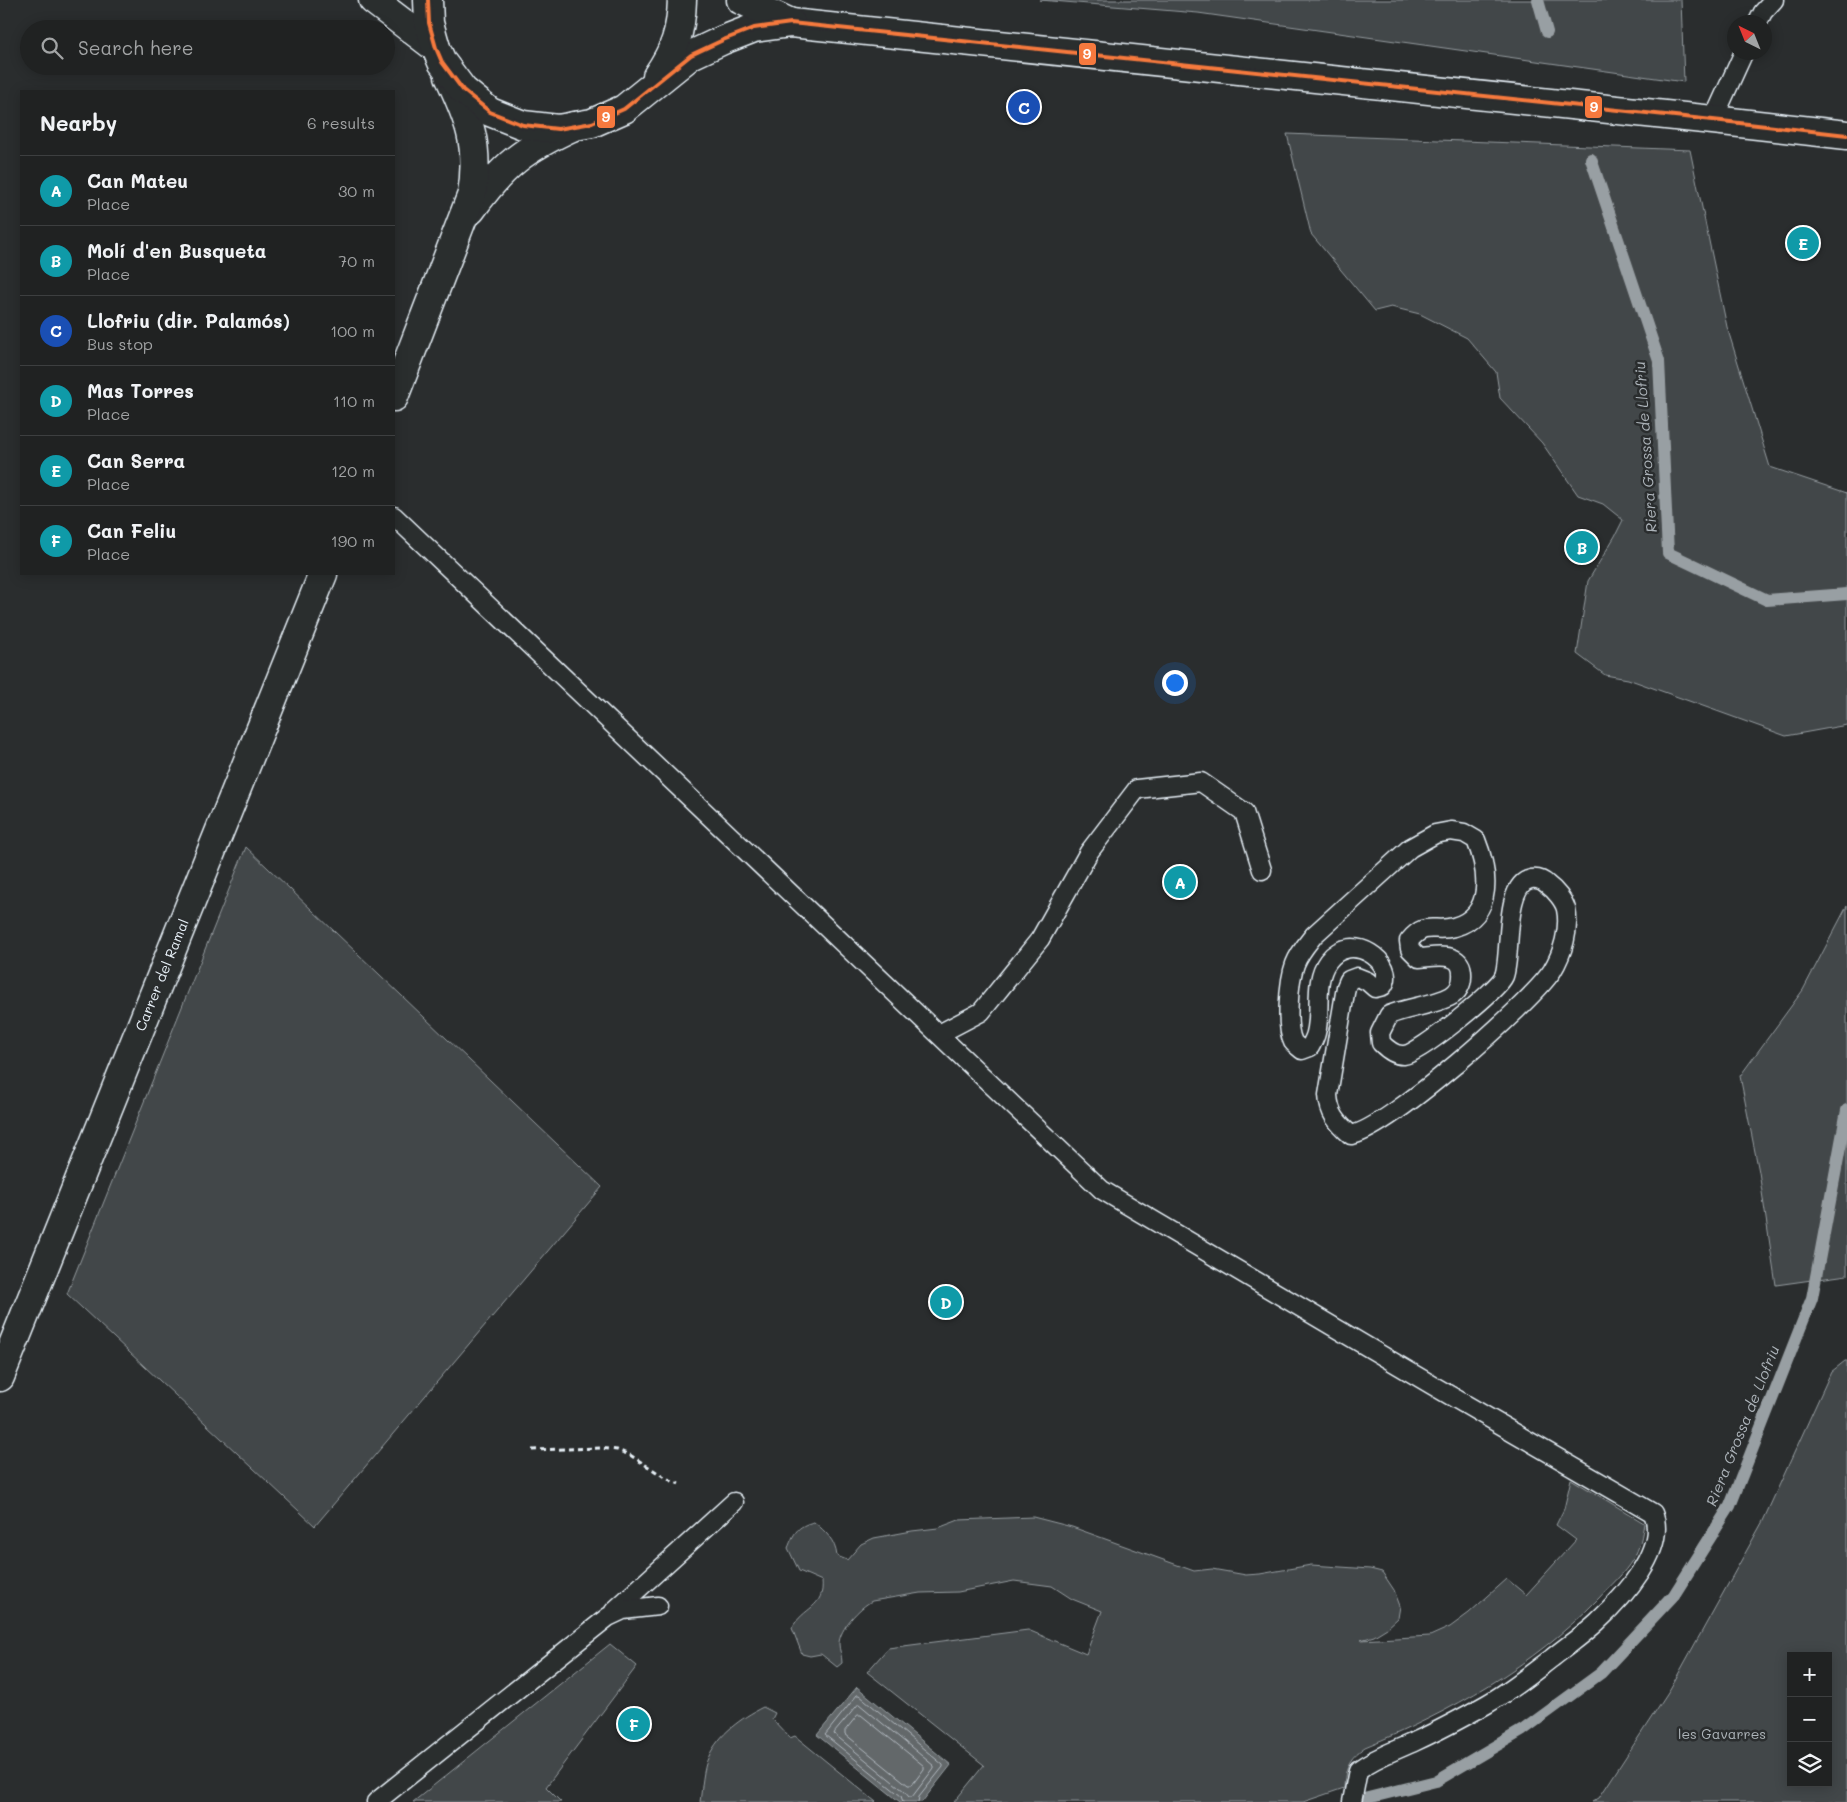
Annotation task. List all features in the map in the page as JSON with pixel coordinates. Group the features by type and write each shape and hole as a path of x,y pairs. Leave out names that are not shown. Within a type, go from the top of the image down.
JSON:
{"main road":[{"path":"373,0 439,55 463,90 490,112 523,125 558,129 592,123 624,109 691,55 723,40 754,28 791,23 1847,135"},
{"path":"395,394 462,223 472,194 476,171 474,144 466,114 439,55 429,23 428,0"},
{"path":"651,86 670,56 681,23 682,0"},
{"path":"741,0 791,23"},
{"path":"462,223 488,185 519,156 546,139 574,126"},
{"name":"Carrer del Ramal","path":"0,1377 323,575"}],"lane":[{"path":"1762,15 1774,0"},
{"path":"1713,120 1740,60"},
{"path":"395,517 1102,1190 1653,1513 1656,1521 1654,1546 1646,1564 1624,1593 1597,1622 1532,1673 1488,1704 1415,1741 1373,1759 1358,1770 1352,1802"},
{"path":"939,1034 981,1012 1040,939 1089,852 1137,790 1201,782 1244,812 1262,870"},
{"path":"1451,831 1464,834 1476,840 1486,875 1484,899 1477,912 1464,924 1452,928 1424,928 1409,941 1410,949 1419,958 1442,956 1459,962 1463,969 1462,984 1452,996 1389,1015 1380,1033 1381,1043 1394,1054 1404,1056 1426,1045 1490,993 1504,977 1513,905 1516,891 1522,882 1530,879 1540,879 1548,884 1566,907 1567,930 1553,969 1524,1004 1432,1084 1374,1126 1358,1134 1351,1135 1342,1128 1328,1106 1328,1094 1346,987 1349,980 1356,977 1366,981 1375,988 1383,986 1387,981 1387,973 1379,961 1366,950 1354,947 1342,950 1328,960 1323,971 1319,989 1316,1033 1310,1047 1302,1050 1294,1043 1290,1031 1288,999 1294,965 1301,950 1314,935 1410,848 1435,834 1451,831"},
{"path":"376,1802 608,1616 734,1502"},
{"path":"608,1616 623,1610 658,1606"}],"path":[{"path":"532,1450 600,1448 617,1450 630,1455 679,1484"}],"green space":[{"path":"1040,0 1681,0 1684,82 1198,13"},
{"path":"1287,134 1690,150 1727,327 1770,467 1847,493 1847,725 1786,736 1628,679 1605,675 1577,654 1588,581 1623,520 1603,504 1578,495 1542,443 1500,398 1496,372 1467,338 1420,314 1391,307 1375,311 1311,234"},
{"path":"246,847 602,1187 315,1526 67,1294"},
{"path":"1847,906 1847,1275 1776,1285 1759,1172 1740,1076 1803,990"},
{"name":"les Gavarres","path":"1847,1361 1847,1802 1592,1802 1599,1798 1670,1689 1763,1521 1831,1372"},
{"path":"1571,1479 1644,1523 1633,1559 1617,1580 1573,1623 1518,1666 1429,1719 1365,1747 1351,1760 1345,1775 1344,1788 1303,1802 954,1802 984,1765 867,1672 888,1648 1028,1630 1086,1654 1102,1611 1072,1599 1052,1586 1014,1581 958,1592 920,1593 872,1601 856,1613 842,1632 839,1644 842,1663 837,1667 821,1654 810,1656 802,1654 792,1628 817,1602 822,1590 822,1581 799,1571 788,1548 794,1534 804,1526 814,1522 829,1537 834,1545 837,1556 847,1560 861,1544 874,1538 938,1528 959,1520 1033,1517 1072,1527 1194,1571 1212,1569 1246,1575 1311,1565 1370,1569 1382,1572 1394,1590 1400,1606 1398,1618 1374,1636 1361,1640 1430,1636 1450,1627 1469,1613 1507,1579 1526,1595 1576,1540 1556,1525 1564,1509"},
{"path":"610,1644 637,1666 546,1787 561,1802 413,1802"},
{"path":"763,1707 775,1713 772,1719 790,1738 795,1736 876,1802 700,1802 705,1766 713,1748 731,1727"}],"water":[{"path":"857,1687 951,1765 922,1802 900,1802 817,1735"}],"waterway":[{"name":"Riera Grossa de Llofriu","path":"1538,0 1547,32"},
{"name":"Riera Grossa de Llofriu","path":"1591,159 1659,361 1668,553 1767,600 1847,594"},
{"name":"Riera Grossa de Llofriu","path":"1352,1802 1436,1781 1523,1730 1601,1673 1674,1595 1730,1506 1812,1298 1847,1110"}],"transit line":[{"name":"9","path":"428,0 429,23 436,48 442,62 463,90 490,112 523,125 558,129 592,123 624,109 691,55 723,40 754,28 791,23 1847,135"}],"place":[{"name":"Llofriu (dir. Palamós)","path":"1024,107"},
{"name":"Can Serra","path":"1803,243"},
{"name":"Molí d'en Busqueta","path":"1582,547"},
{"name":"Can Mateu","path":"1180,882"},
{"name":"Mas Torres","path":"946,1302"},
{"name":"Can Feliu","path":"634,1724"}]}
